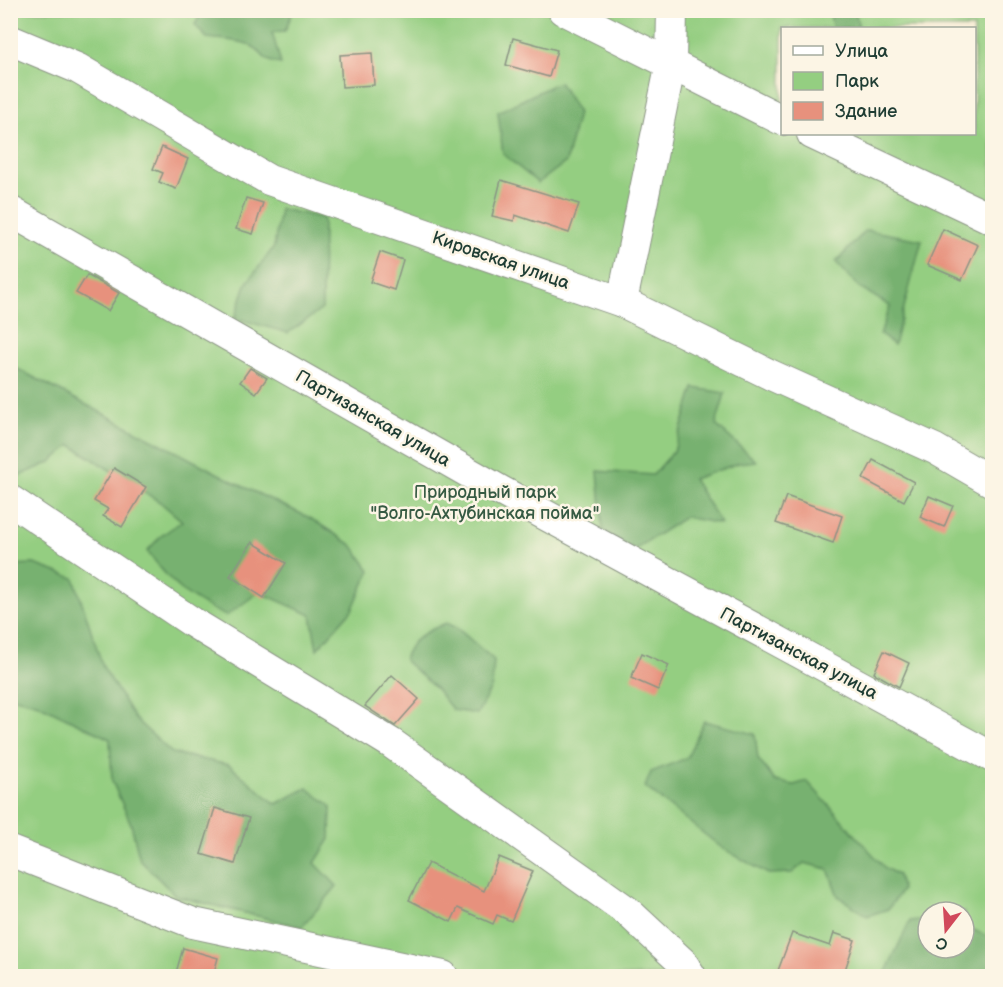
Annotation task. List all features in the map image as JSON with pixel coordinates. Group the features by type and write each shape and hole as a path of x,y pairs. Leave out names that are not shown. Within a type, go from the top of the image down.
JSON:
{"street":[{"path":"563,10 781,119"},
{"path":"622,302 670,63 672,10"},
{"name":"Кировская улица","path":"10,40 77,68 269,180 622,302 771,375 935,449 993,482"},
{"path":"814,135 993,219"},
{"name":"Партизанская улица","path":"10,211 501,491 993,757"},
{"path":"10,500 192,622 391,743 627,911 682,962 691,976"},
{"path":"10,851 193,923 443,976"}],"green space":[{"path":"203,10 293,11 285,31 272,32 281,64 265,59 255,48 245,43 207,38 195,25"},
{"name":"Природный парк \"Волго-Ахтубинская пойма\"","path":"11,11 992,11 992,976 11,976"},
{"path":"829,11 855,11 859,27 833,27"},
{"path":"559,82 578,113 566,162 538,183 503,154 498,112"},
{"path":"280,209 323,218 322,309 288,333 235,318 246,284 274,247"},
{"path":"866,230 922,240 894,345 880,334 890,306 859,287 836,262"},
{"path":"10,365 242,486 310,518 352,545 370,570 352,610 317,649 311,615 259,592 226,616 181,590 147,551 161,536 182,521 160,502 71,445 51,462 17,477 11,473"},
{"path":"694,388 725,393 716,425 756,461 739,463 693,479 721,524 685,517 634,550 603,531 598,471 653,475 674,451"},
{"path":"34,564 74,578 103,667 135,719 172,753 229,765 276,804 307,788 331,806 330,839 315,863 337,886 302,927 176,896 140,860 131,824 112,781 110,739 36,703 11,697 11,565"},
{"path":"446,623 458,629 494,660 492,686 477,714 453,710 436,689 404,660 410,646 415,641 426,632"},
{"path":"704,721 755,734 758,759 775,781 794,785 807,781 885,868 898,875 902,890 888,909 867,916 838,896 828,869 804,863 792,873 768,874 722,848 645,787 651,772 687,758"},
{"path":"916,920 916,960 976,960 976,931 992,938 992,976 884,976 910,921"}],"building":[{"path":"513,38 557,50 549,77 506,65"},
{"path":"372,53 374,85 342,87 340,55"},
{"path":"162,147 188,159 176,189 159,182 163,173 153,169"},
{"path":"501,180 579,204 569,233 515,215 514,221 492,216"},
{"path":"246,198 263,203 253,234 236,229"},
{"path":"943,229 978,245 962,280 927,265"},
{"path":"380,252 403,260 394,290 370,282"},
{"path":"87,275 119,293 108,311 76,293"},
{"path":"250,368 267,378 256,393 240,382"},
{"path":"873,460 914,482 904,501 863,479"},
{"path":"114,468 146,487 122,527 103,516 108,509 94,501"},
{"path":"786,496 842,516 833,543 776,523"},
{"path":"929,496 953,506 944,527 920,517"},
{"path":"252,542 286,563 264,598 230,576"},
{"path":"884,651 909,663 899,687 874,673"},
{"path":"642,653 669,665 658,690 631,678"},
{"path":"392,675 419,699 395,726 365,706"},
{"path":"215,808 249,818 235,864 201,854"},
{"path":"499,857 533,871 511,921 497,915 493,924 458,908 451,922 409,900 428,863 484,891"},
{"path":"792,933 830,946 834,933 855,940 843,976 776,976"},
{"path":"183,948 218,958 213,976 175,976"}]}
